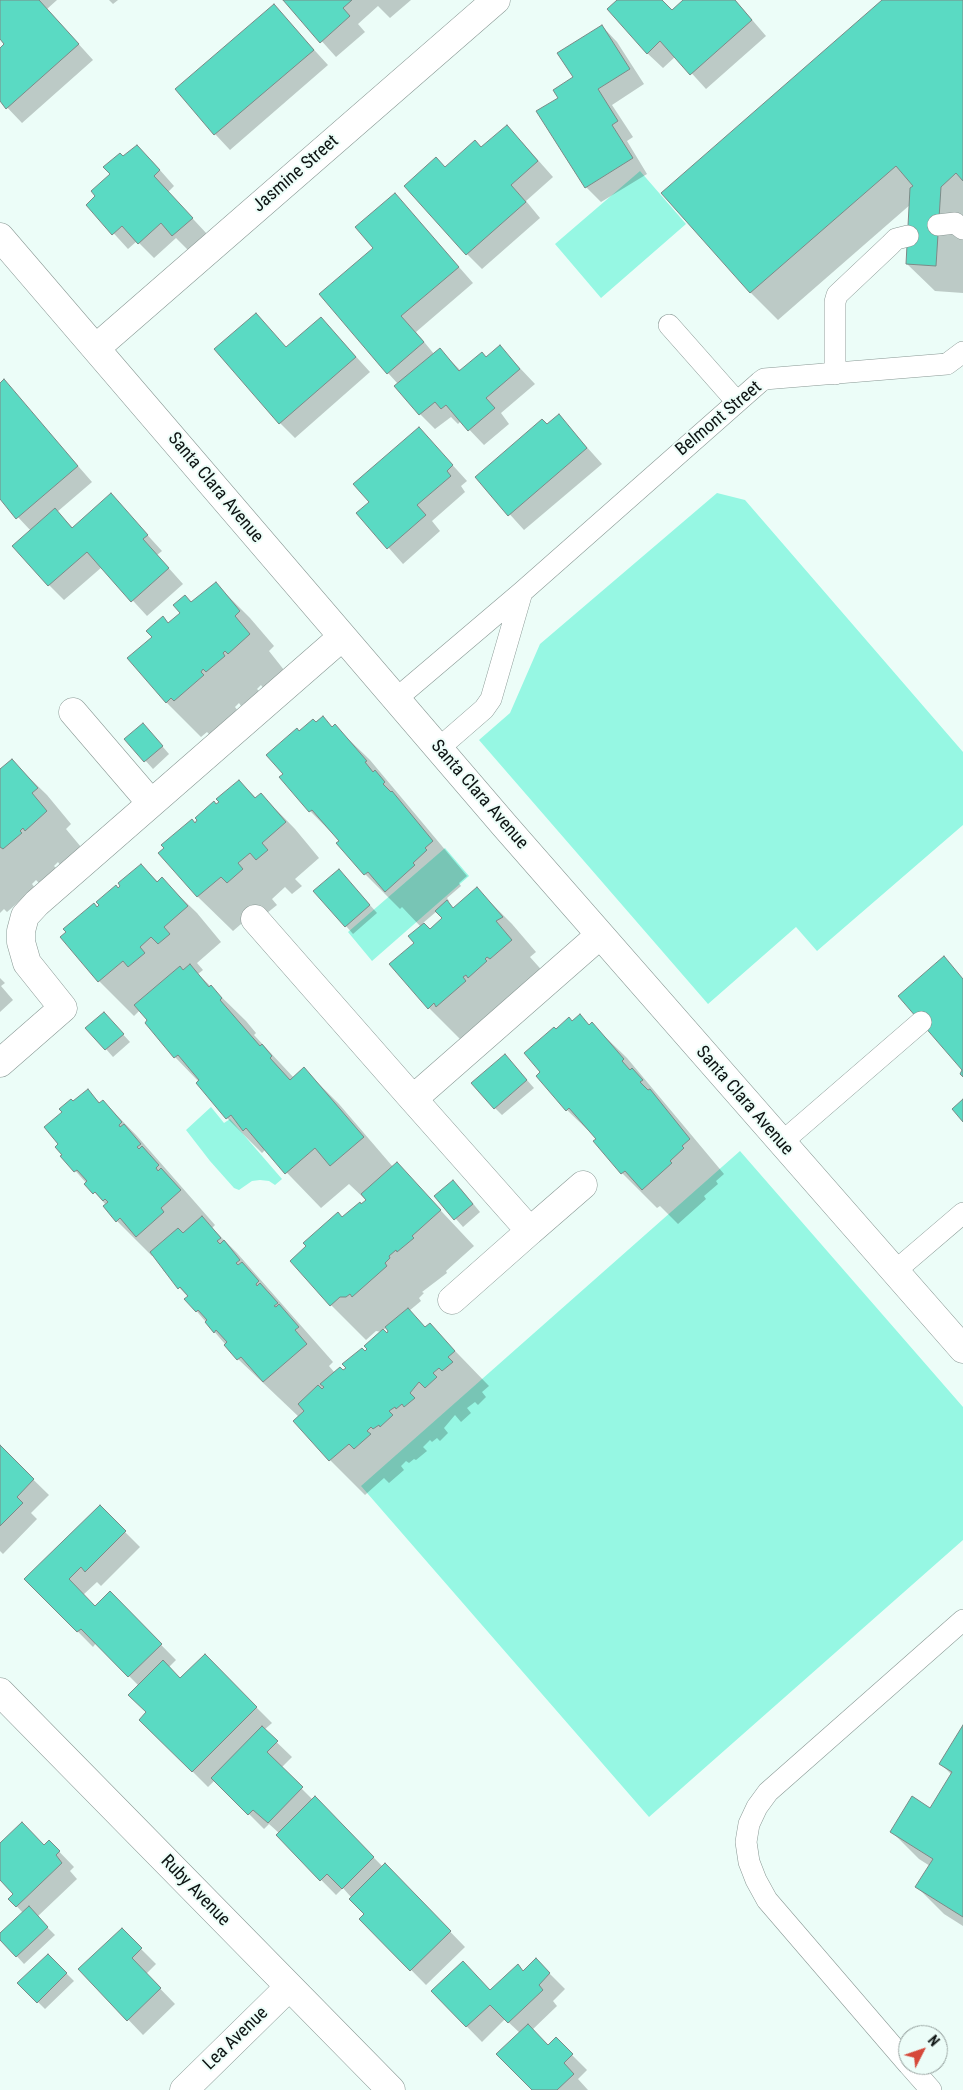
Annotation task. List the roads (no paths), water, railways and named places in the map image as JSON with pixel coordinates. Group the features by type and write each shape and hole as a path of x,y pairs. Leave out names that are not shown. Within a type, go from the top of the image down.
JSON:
{"street":[{"name":"Jasmine Street","path":"96,348 496,0"},
{"name":"Santa Clara Avenue","path":"0,237 438,749 963,1349"},
{"path":"0,1063 63,1008 27,963 21,942 21,931 25,916 37,902 342,637"},
{"path":"73,712 151,803"},
{"path":"255,919 530,1231"},
{"path":"413,1099 600,935"},
{"path":"452,1300 583,1185"},
{"name":"Ruby Avenue","path":"0,1692 391,2090"},
{"name":"Lea Avenue","path":"184,2090 289,1987"}],"lane":[{"path":"938,225 955,223 963,229"},
{"path":"835,374 837,295 896,239 908,236"},
{"path":"669,325 737,402"},
{"name":"Belmont Street","path":"396,699 522,592 764,379 947,364 963,352"},
{"path":"438,749 484,709 491,699 522,592"},
{"path":"781,1143 921,1022"},
{"path":"894,1272 963,1213"},
{"path":"898,2051 767,1900 749,1862 746,1842 749,1824 757,1807 768,1792 963,1620"},
{"path":"918,2075 930,2090"}]}
